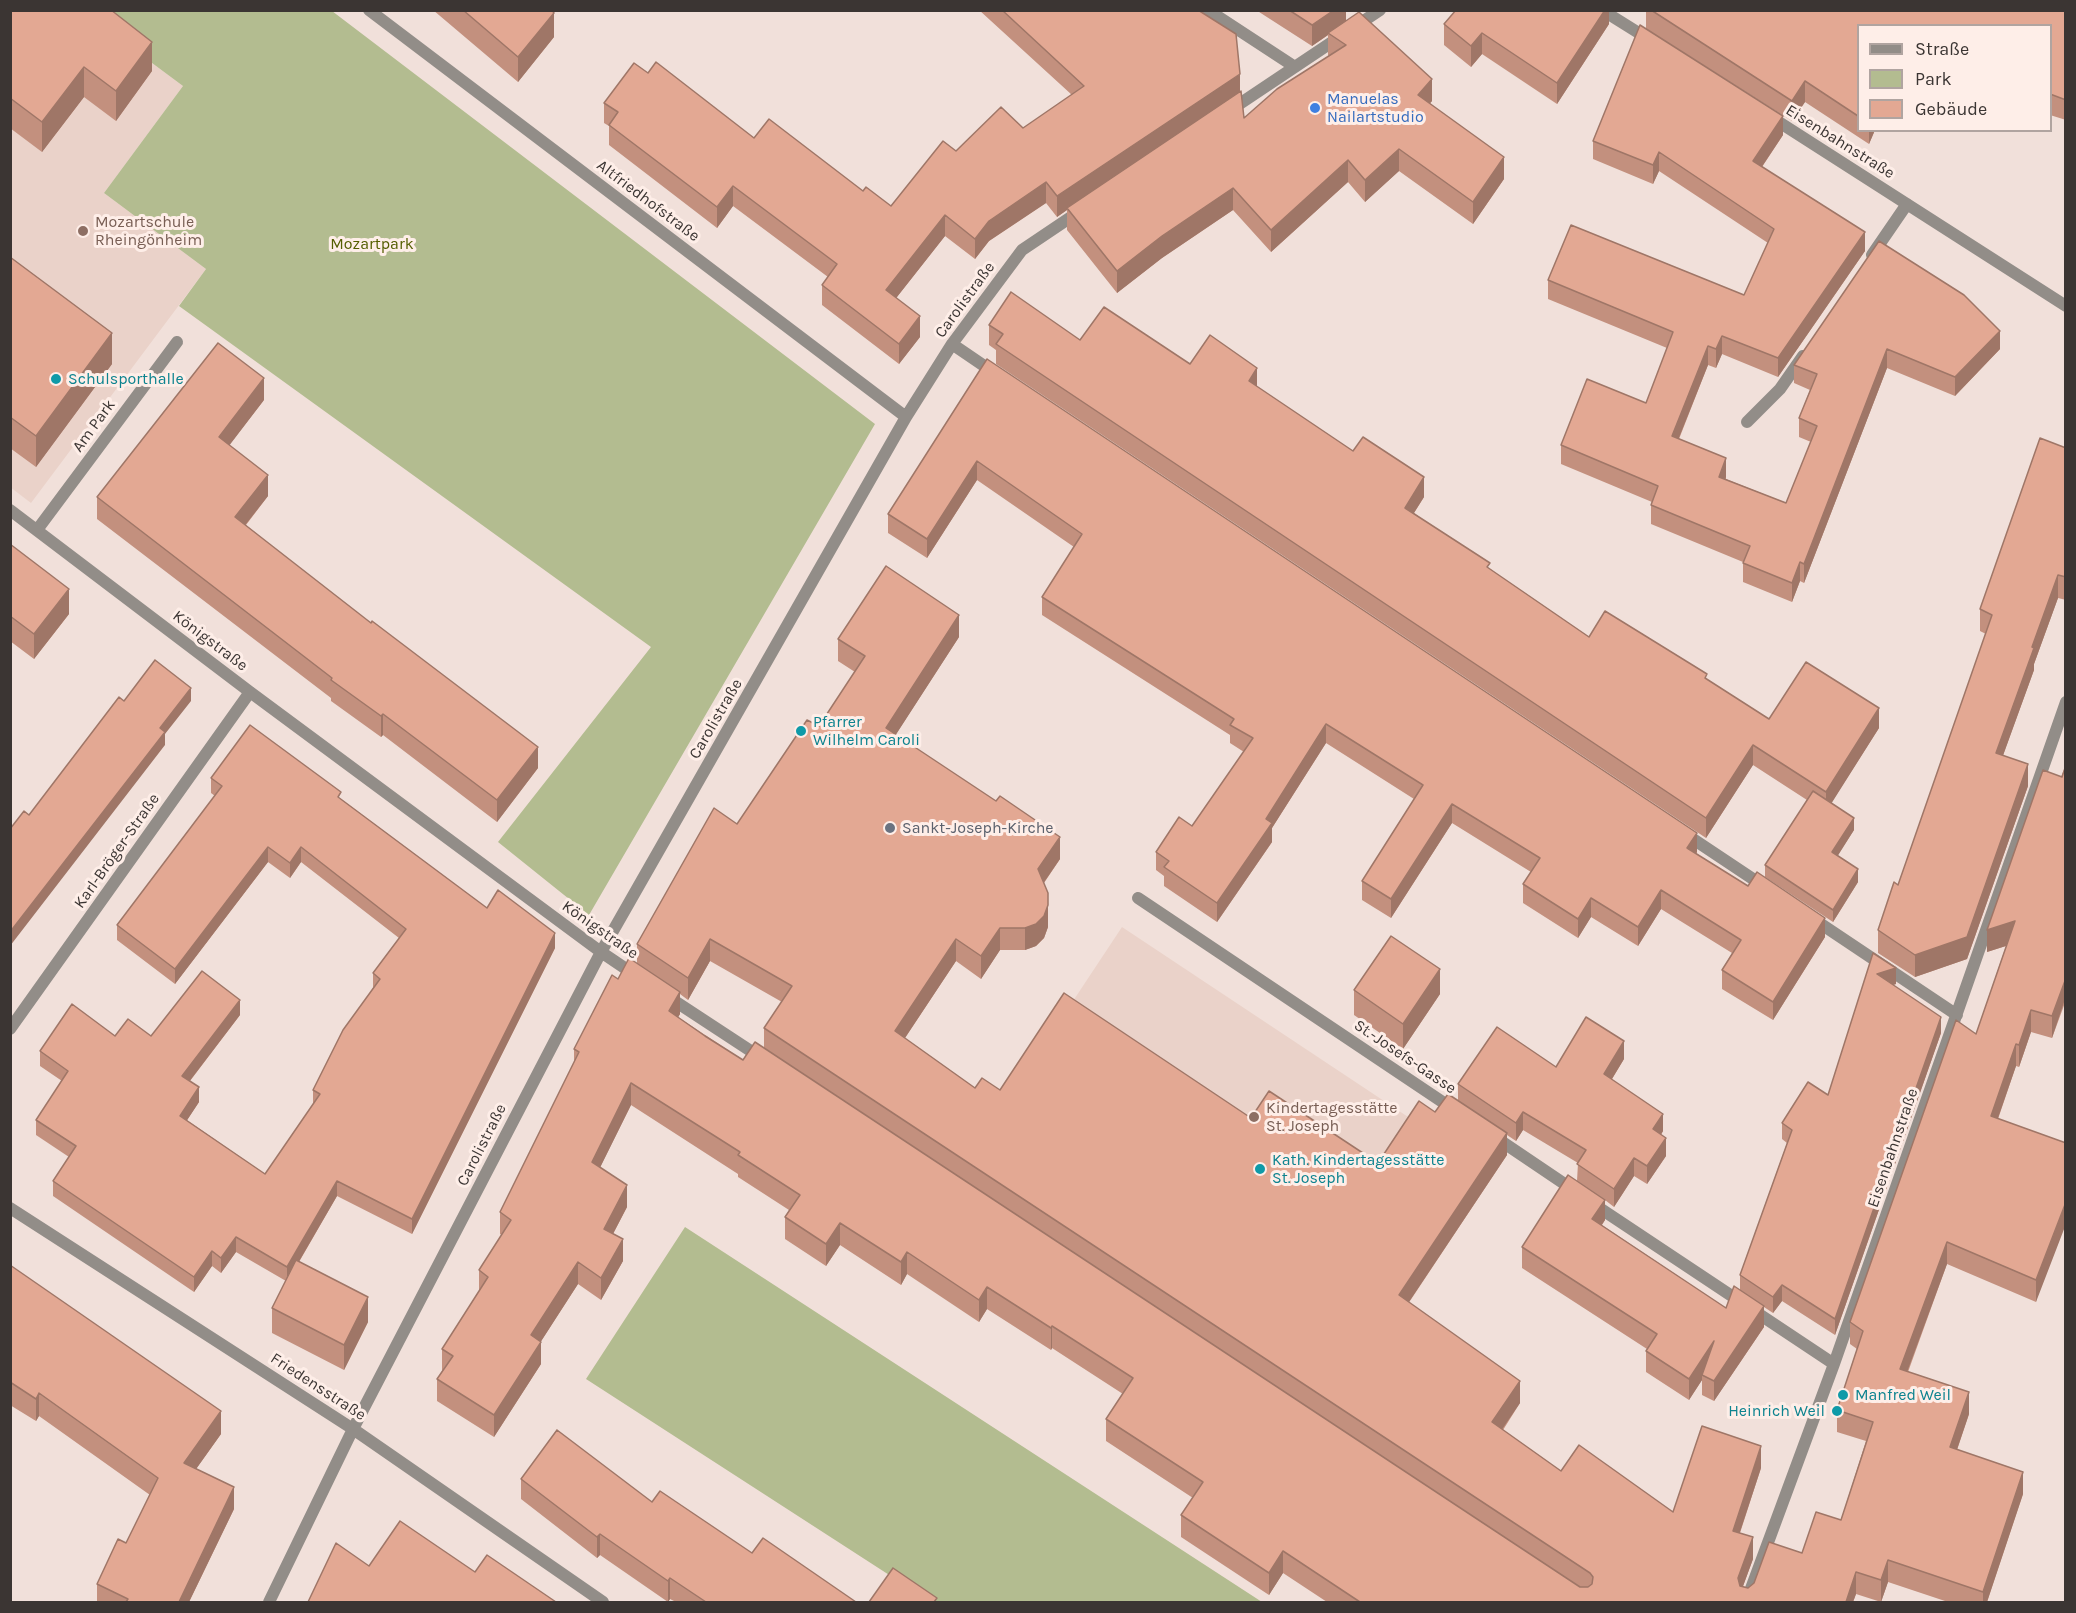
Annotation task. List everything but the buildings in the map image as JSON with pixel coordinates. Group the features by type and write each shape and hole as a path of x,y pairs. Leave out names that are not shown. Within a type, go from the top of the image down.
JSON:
{"street":[{"name":"Altfriedhofstraße","path":"369,10 906,417"},
{"path":"1208,10 1295,67"},
{"path":"1217,119 1380,10"},
{"path":"1602,10 1661,48"},
{"name":"Eisenbahnstraße","path":"1760,110 2066,306"},
{"name":"Carolistraße","path":"269,1602 353,1429 601,952 906,417 952,344 1022,250 1090,204"},
{"path":"1867,262 1907,204"},
{"name":"Am Park","path":"37,530 177,342"},
{"path":"952,344 1002,377"},
{"path":"1747,422 1780,389 1807,350"},
{"name":"Königstraße","path":"10,510 250,692 601,952 770,1064"},
{"name":"Karl-Bröger-Straße","path":"10,1029 250,692"},
{"name":"Eisenbahnstraße","path":"1746,1602 1834,1364 2066,702"},
{"path":"1676,828 1775,894"},
{"name":"St.-Josefs-Gasse","path":"1138,898 1466,1118"},
{"path":"1805,914 1957,1015"},
{"path":"1486,1131 1834,1364"},
{"name":"Friedensstraße","path":"10,1208 353,1429 603,1602"}],"shaded area":[{"name":"Mozartschule Rheingönheim","path":"10,11 82,11 183,86 104,193 206,269 31,503 10,487"},
{"name":"Kindertagesstätte St. Joseph","path":"1122,927 1494,1174 1400,1317 1028,1069"}],"green space":[{"name":"Mozartpark","path":"82,11 332,11 875,424 589,915 498,842 651,647 179,306 206,269 104,193 183,86"},
{"path":"685,1227 1262,1602 931,1602 586,1379"}],"place":[{"name":"Manuelas Nailartstudio","path":"1315,108"},
{"name":"Mozartschule Rheingönheim","path":"83,231"},
{"name":"Schulsporthalle","path":"56,379"},
{"name":"Pfarrer Wilhelm Caroli","path":"801,731"},
{"name":"Sankt-Joseph-Kirche","path":"890,828"},
{"name":"Kindertagesstätte St. Joseph","path":"1254,1117"},
{"name":"Kath. Kindertagesstätte St. Joseph","path":"1260,1169"},
{"name":"Manfred Weil","path":"1843,1395"},
{"name":"Heinrich Weil","path":"1837,1411"}]}
